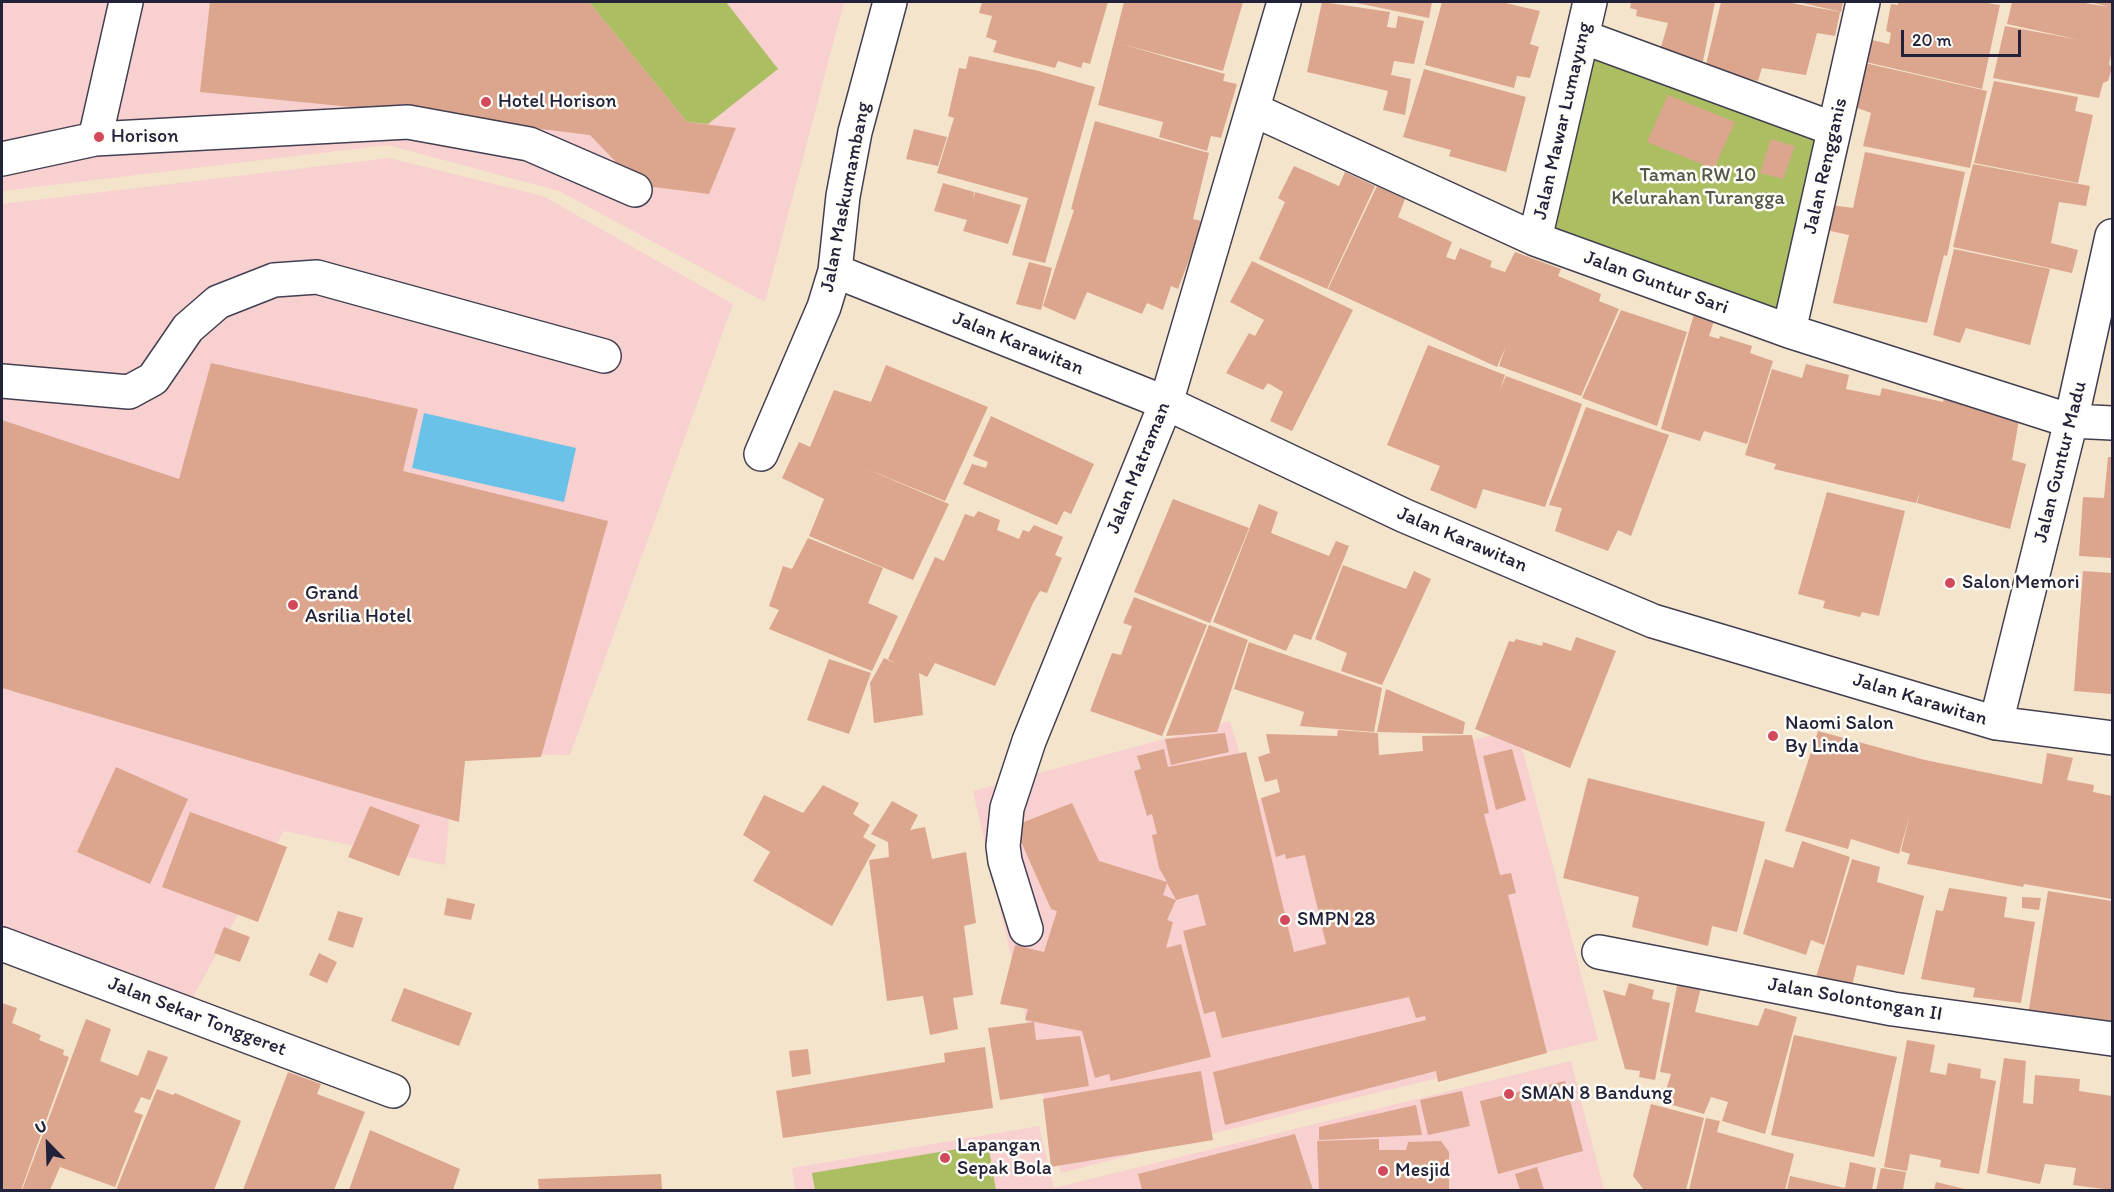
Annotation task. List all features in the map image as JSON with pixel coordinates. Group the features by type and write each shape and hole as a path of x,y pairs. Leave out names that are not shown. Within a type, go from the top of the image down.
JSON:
{"street":[{"path":"94,139 126,2"},
{"name":"Jalan Maskumambang","path":"760,454 824,307 835,271 843,196 855,132 890,2"},
{"name":"Jalan Matraman","path":"1026,929 1005,861 1003,846 1007,808 1029,741 1166,403 1284,2"},
{"name":"Jalan Mawar Lumayung","path":"1535,240 1590,2"},
{"name":"Jalan Rengganis","path":"1789,331 1863,2"},
{"path":"1583,37 1834,129"},
{"name":"Jalan Guntur Sari","path":"1254,110 1535,240 1789,331 2072,421 2112,423"},
{"path":"2,159 94,139 408,122 529,144 635,190"},
{"name":"Jalan Guntur Madu","path":"1996,723 2072,421 2112,236"},
{"name":"Jalan Karawitan","path":"835,271 1166,403 1405,516 1653,621 1996,723 2112,738"},
{"path":"2,381 129,392 153,379 188,328 218,302 274,280 317,277 604,356"},
{"name":"Jalan Sekar Tonggeret","path":"2,944 393,1091"},
{"name":"Jalan Solontongan II","path":"1599,952 1893,1009 2112,1039"}],"shaded area":[{"path":"2,2 844,2 765,302 559,191 388,145 2,191"},
{"path":"389,158 543,196 733,304 570,755 455,754 445,865 284,831 177,1026 2,951 2,204"},
{"name":"SMPN 28","path":"1230,721 1254,801 1517,728 1598,1040 1313,1108 1061,1173 973,791"},
{"name":"SMAN 8 Bandung","path":"1571,1061 1604,1190 795,1190 792,1168 1039,1126 1054,1188"}],"green space":[{"path":"589,2 726,2 778,69 708,124 687,122"},
{"name":"Taman RW 10 Kelurahan Turangga","path":"1592,54 1820,137 1776,312 1553,230"},
{"name":"Lapangan Sepak Bola","path":"988,1144 996,1190 815,1190 812,1173"}],"water":[{"path":"424,413 576,448 564,502 412,468"}],"building":[{"name":"Hotel Horison","path":"210,2 589,2 687,122 736,128 709,194 638,185 590,135 401,112 200,92"},
{"path":"982,2 1108,2 1090,64 1083,62 1081,68 1058,61 1055,68 993,52 997,41 986,37 992,16 979,13"},
{"path":"1124,2 1243,2 1223,71 1121,44 1225,74 1223,81 1237,84 1221,138 1211,136 1207,151 1159,137 1163,122 1098,105"},
{"path":"1322,2 1390,12 1387,27 1396,28 1398,16 1424,21 1414,64 1394,61 1391,75 1411,79 1405,115 1383,110 1388,91 1307,72"},
{"path":"1352,2 1432,2 1429,18"},
{"path":"1442,2 1501,2 1540,11 1530,44 1539,47 1530,78 1517,76 1514,88 1425,65"},
{"path":"1631,2 1715,2 1702,66 1659,54 1668,23 1636,16 1637,10 1630,8"},
{"path":"1721,2 1786,2 1840,12 1835,36 1817,33 1806,75 1762,68 1758,81 1705,69"},
{"path":"1798,2 1843,2 1841,12"},
{"path":"1898,2 1981,2 2000,5 1982,89 1866,62 1872,40 1889,44 1891,33 1886,31 1891,4 1898,5"},
{"path":"2012,2 2079,2 2109,7 2090,2 2112,2 2112,50 2109,64 2112,68 2108,81 2103,83 2099,98 1993,78 2005,26 2080,40 2007,24"},
{"path":"969,56 1039,71 1095,87 1045,263 1012,255 1028,198 937,173 954,118 948,116 959,68 966,69"},
{"path":"1865,63 1987,91 1970,168 1863,146 1871,113 1855,107"},
{"path":"1424,69 1526,97 1506,172 1449,156 1451,150 1403,137"},
{"path":"1994,81 2078,97 2075,111 2093,115 2078,183 1974,163"},
{"path":"1668,95 1735,122 1714,169 1647,142"},
{"path":"1095,121 1209,153 1193,219 1201,221 1195,244 1178,289 1171,286 1163,310 1147,303 1142,314 1087,292 1075,320 1043,306 1074,210 1071,209"},
{"path":"914,129 947,137 938,166 906,159"},
{"path":"1771,139 1795,146 1783,179 1760,173"},
{"path":"1865,152 1965,172 1947,256 1944,255 1927,323 1833,303 1849,235 1826,230 1831,205 1853,208"},
{"path":"1973,164 2090,186 2086,206 2059,202 2051,243 2078,250 2072,273 1953,247"},
{"path":"1294,166 1339,186 1345,172 1375,186 1327,289 1259,259 1285,202 1278,198"},
{"path":"943,183 974,192 973,200 975,192 1021,205 1008,244 963,231 967,220 934,211"},
{"path":"1377,186 1405,199 1398,217 1452,242 1446,257 1455,260 1460,248 1492,261 1490,267 1505,272 1515,252 1561,269 1558,276 1601,294 1599,301 1619,309 1581,396 1499,366 1506,346 1497,367 1328,289"},
{"path":"1954,249 2050,269 2030,345 1966,328 1960,343 1933,335"},
{"path":"1252,261 1353,310 1292,431 1270,421 1283,392 1268,383 1263,390 1226,373 1249,333 1255,336 1264,320 1230,302"},
{"path":"1029,262 1052,268 1041,310 1016,304"},
{"path":"1621,310 1687,332 1657,426 1582,398"},
{"path":"1694,314 1714,321 1709,336 1719,339 1720,336 1752,346 1750,353 1773,361 1747,444 1704,431 1700,441 1661,429"},
{"path":"1428,345 1505,375 1500,390 1506,376 1582,404 1545,507 1483,489 1476,509 1430,490 1440,466 1387,445"},
{"name":"Grand Asrilia Hotel","path":"211,363 418,409 403,471 608,521 541,757 465,761 459,822 2,688 2,420 179,479"},
{"path":"1806,364 1849,375 1846,389 1880,396 1882,388 1943,402 1947,387 2021,408 2012,460 2026,464 2010,529 1917,503 1920,492 1916,503 1774,469 1776,464 1745,455 1772,369 1802,378"},
{"path":"886,365 988,407 945,501 862,467 949,504 913,580 809,536 824,499 782,478 799,442 810,447 834,390 871,402"},
{"path":"1586,407 1669,435 1631,536 1618,530 1608,551 1555,531 1562,508 1549,505"},
{"path":"991,416 1094,464 1071,514 1064,511 1057,525 963,484 972,464 986,468 988,462 973,456"},
{"path":"2108,457 2112,457 2112,558 2079,556 2083,497 2104,498"},
{"path":"1827,492 1905,511 1879,616 1862,612 1860,617 1823,608 1825,601 1798,594"},
{"path":"1173,499 1249,528 1210,623 1134,592"},
{"path":"1259,504 1278,512 1271,533 1329,556 1336,541 1349,546 1311,640 1294,634 1286,651 1213,622"},
{"path":"978,511 1000,520 997,530 1019,539 1023,530 1029,532 1034,525 1063,537 1055,555 1062,558 1047,593 1040,591 1033,603 995,686 935,663 927,677 919,673 923,715 874,723 870,683 884,658 897,664 888,659 935,557 944,561 965,514 974,517"},
{"path":"808,538 883,568 868,603 898,616 872,671 769,629 779,610 769,606 783,566 792,569"},
{"path":"1343,565 1406,589 1414,571 1431,579 1382,685 1341,671 1347,653 1315,639"},
{"path":"2083,571 2112,573 2112,694 2074,691"},
{"path":"1134,597 1207,625 1162,736 1090,711 1112,653 1121,655 1132,626 1123,623"},
{"path":"1209,625 1248,640 1217,732 1166,736"},
{"path":"1576,637 1616,651 1570,768 1475,729 1509,641 1514,642 1516,639 1542,646 1543,642 1571,651"},
{"path":"1249,642 1382,688 1374,732 1300,726 1304,712 1234,689"},
{"path":"829,659 871,673 849,734 807,720"},
{"path":"1386,689 1465,722 1463,734 1377,732"},
{"name":"SMPN 28","path":"1338,730 1378,733 1379,755 1423,751 1422,736 1472,735 1489,813 1484,814 1500,875 1511,873 1516,893 1508,895 1547,1053 1438,1082 1436,1071 1225,1125 1213,1072 1426,1020 1425,1016 1416,1018 1409,997 1222,1038 1215,1011 1204,1014 1183,931 1206,925 1198,894 1176,900 1167,920 1173,922 1166,948 1181,944 1211,1057 1111,1081 1109,1074 1095,1078 1082,1031 1025,1020 1028,1009 1000,1004 1015,945 1044,952 1057,911 1051,909 1014,826 1072,803 1099,861 1167,882 1159,868 1152,835 1157,834 1152,814 1147,816 1134,771 1141,769 1137,756 1164,749 1168,767 1246,752 1294,952 1326,944 1305,855 1286,859 1285,854 1276,857 1261,798 1280,792 1277,779 1265,782 1258,757 1270,753 1266,734 1337,736","holes":["1167,883 1176,900 1163,895"]},
{"path":"1818,731 1925,760 2042,784 2047,753 2073,758 2067,780 2094,785 2093,792 2112,796 2112,899 2024,884 2023,887 1907,864 1910,854 1901,851 1910,814 1899,854 1851,839 1848,849 1785,831"},
{"path":"1225,733 1229,752 1171,765 1165,739"},
{"path":"1512,749 1526,800 1496,810 1483,756"},
{"path":"116,767 188,799 150,884 77,852"},
{"path":"1588,778 1765,822 1737,932 1712,926 1708,946 1632,927 1639,897 1563,878"},
{"path":"823,785 859,803 853,814 870,825 863,837 876,845 832,926 753,881 770,852 743,835 764,795 803,813"},
{"path":"892,801 918,815 910,830 925,827 932,859 966,852 976,923 964,926 973,995 953,998 958,1029 930,1035 923,996 887,1001 869,860 889,857 888,842 871,834"},
{"path":"370,806 420,825 399,876 348,857"},
{"path":"190,812 287,847 258,922 162,887"},
{"path":"1802,841 1850,857 1824,945 1811,940 1806,955 1743,934 1765,859 1793,868"},
{"path":"1852,859 1880,867 1877,882 1924,896 1904,975 1857,965 1852,986 1816,977"},
{"path":"1949,888 2007,897 2004,917 2035,922 2021,1003 1973,997 1975,988 1921,979 1936,910 1943,911"},
{"path":"2048,891 2112,901 2112,1025 2028,1015"},
{"path":"2022,897 2041,898 2039,910 2022,908"},
{"path":"447,898 475,904 471,920 444,915"},
{"path":"338,911 363,918 353,948 328,940"},
{"path":"224,927 250,937 240,962 214,953"},
{"path":"319,953 337,962 327,983 309,975"},
{"path":"1678,981 1701,987 1695,1012 1758,1026 1765,1008 1797,1017 1765,1134 1722,1121 1728,1102 1711,1097 1704,1114 1662,1102 1671,1074 1660,1072"},
{"path":"1629,983 1654,990 1652,999 1670,1003 1655,1080 1639,1077 1640,1071 1625,1069 1603,990 1625,996"},
{"path":"404,988 472,1013 459,1046 391,1021"},
{"path":"2,1003 17,1008 12,1023 41,1035 39,1040 64,1050 63,1055 69,1057 21,1190 2,1190"},
{"path":"86,1019 111,1029 100,1061 138,1076 148,1050 168,1057 150,1100 141,1097 134,1112 143,1115 115,1187 60,1167 50,1190 22,1190"},
{"path":"1034,1022 1036,1040 1080,1036 1089,1086 1000,1100 988,1028"},
{"path":"1794,1035 1897,1057 1874,1157 1771,1135"},
{"path":"1907,1040 1935,1045 1930,1072 1946,1075 1948,1063 1981,1069 1980,1078 1996,1081 1979,1174 1940,1167 1941,1160 1910,1154 1907,1171 1884,1167"},
{"path":"985,1047 993,1108 783,1138 776,1091 945,1062 944,1053"},
{"path":"808,1049 811,1074 792,1077 789,1051"},
{"path":"2004,1058 2026,1061 2023,1103 2033,1104 2035,1075 2080,1079 2079,1091 2112,1096 2112,1190 2073,1185 2076,1168 2045,1164 2040,1184 1987,1173"},
{"path":"1201,1071 1213,1140 1051,1167 1043,1099"},
{"path":"288,1072 321,1084 317,1094 365,1112 334,1190 243,1190"},
{"path":"1565,1081 1583,1151 1498,1174 1480,1101"},
{"path":"157,1089 173,1095 175,1093 241,1121 214,1190 116,1190"},
{"path":"1462,1091 1470,1126 1428,1135 1420,1100"},
{"path":"1651,1104 1704,1118 1686,1190 1644,1190 1633,1176"},
{"path":"1416,1105 1422,1135 1319,1140 1319,1127"},
{"path":"1706,1118 1720,1121 1717,1132 1794,1154 1785,1190 1689,1190"},
{"path":"370,1130 460,1169 453,1190 349,1190"},
{"path":"1295,1134 1313,1190 1142,1190 1138,1174"},
{"name":"Mesjid","path":"1379,1139 1379,1150 1406,1150 1408,1142 1441,1141 1449,1152 1449,1190 1319,1190 1317,1141"},
{"path":"1850,1162 1876,1168 1872,1190 1787,1190 1790,1176 1845,1188"},
{"path":"1537,1167 1544,1190 1520,1190 1515,1174"},
{"path":"1881,1168 1906,1172 1903,1190 1876,1190"},
{"path":"661,1174 662,1190 539,1190 538,1179"},
{"path":"1936,1182 1969,1190 1934,1190"}],"place":[{"name":"Hotel Horison","path":"486,102"},
{"name":"Horison","path":"99,137"},
{"name":"Salon Memori","path":"1950,583"},
{"name":"Grand Asrilia Hotel","path":"293,605"},
{"name":"Naomi Salon By Linda","path":"1773,736"},
{"name":"SMPN 28","path":"1285,920"},
{"name":"SMAN 8 Bandung","path":"1509,1094"},
{"name":"Lapangan Sepak Bola","path":"945,1158"},
{"name":"Mesjid","path":"1383,1171"}]}
